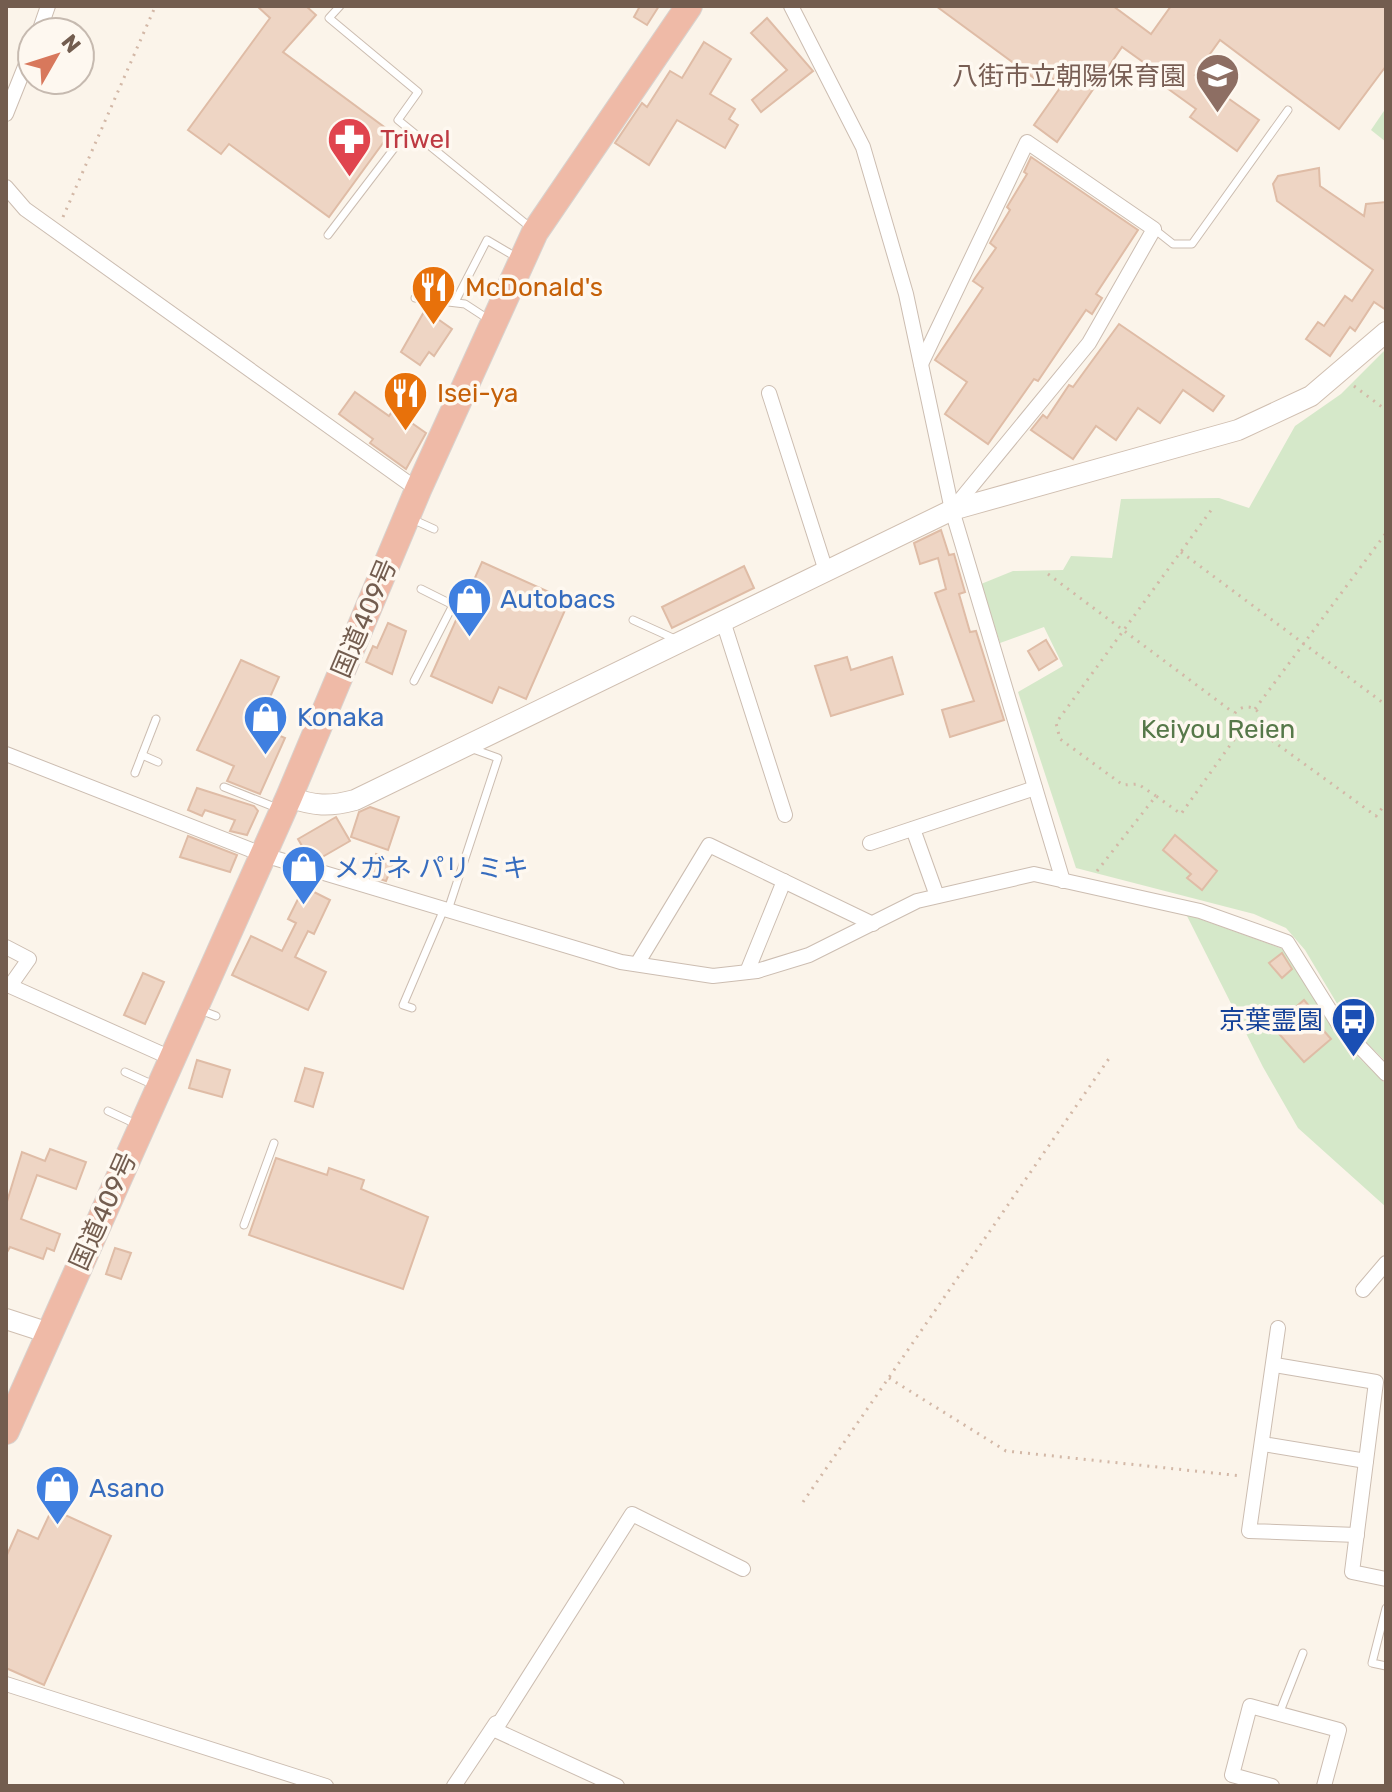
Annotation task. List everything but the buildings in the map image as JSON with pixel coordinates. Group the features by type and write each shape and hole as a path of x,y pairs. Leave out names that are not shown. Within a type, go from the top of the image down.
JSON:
{"highway":[{"name":"国道409号","path":"6,1431 49,1333 123,1184 171,1058 205,1012 264,855 418,490 535,232 689,6"}],"street":[{"path":"791,6 863,147 906,294 952,510 1063,881"},
{"path":"6,114 16,89"},
{"path":"921,364 1027,142 1154,229 1089,343 952,510"},
{"path":"6,187 25,209 418,490"},
{"path":"286,804 331,807 355,800 952,510 1238,430 1311,396 1386,332"},
{"path":"769,393 826,571"},
{"path":"723,621 785,815"},
{"path":"6,754 264,855 637,964 713,976 747,972 809,955 917,901 1034,874 1200,911 1287,942 1339,1025 1386,1074"},
{"path":"870,843 1035,788"},
{"path":"913,829 937,896"},
{"path":"637,964 709,845 873,924"},
{"path":"747,972 784,881"},
{"path":"6,947 29,959 10,986 171,1058"},
{"path":"1363,1290 1386,1263"},
{"path":"6,1319 49,1333"},
{"path":"1278,1328 1249,1531 1357,1535"},
{"path":"1275,1365 1376,1382 1352,1572 1386,1579"},
{"path":"1263,1444 1366,1461"},
{"path":"495,1730 632,1514 743,1569"},
{"path":"6,1684 326,1786"},
{"path":"1272,1786 1232,1775 1250,1706 1339,1730 1324,1786"},
{"path":"454,1786 496,1723 495,1730"},
{"path":"495,1730 617,1786"}],"lane":[{"path":"340,6 329,18 418,92 398,120 535,232"},
{"path":"1154,229 1173,244 1192,244 1288,110"},
{"path":"328,235 402,138"},
{"path":"455,302 487,240 522,260"},
{"path":"415,298 465,304 494,323"},
{"path":"407,517 434,529"},
{"path":"414,681 453,605 421,589"},
{"path":"633,620 680,641"},
{"path":"135,773 156,719"},
{"path":"412,1008 403,1005 446,910 498,758 463,746"},
{"path":"142,755 158,762"},
{"path":"224,787 286,804"},
{"path":"125,1072 147,1119"},
{"path":"108,1111 147,1119"},
{"path":"244,1225 274,1143"},
{"path":"1386,1608 1372,1663 1386,1666"},
{"path":"1279,1714 1303,1653"}],"path":[{"path":"57,232 155,7"},
{"path":"1337,373 1386,410"},
{"path":"1212,509 1056,723 1056,731 1060,739 1123,785 1138,784 1181,814 1238,734"},
{"path":"1255,709 1386,533"},
{"path":"1181,552 1386,705"},
{"path":"1048,574 1234,713"},
{"path":"1244,707 1255,709 1262,720 1259,731 1249,737 1238,734 1232,725 1234,713 1244,707"},
{"path":"1259,731 1376,816 1386,803"},
{"path":"1084,886 1156,796"},
{"path":"803,1502 1110,1057"},
{"path":"889,1378 1006,1451 1258,1477"}],"green space":[{"path":"1386,108 1386,142 1371,130"},
{"name":"Keiyou Reien","path":"1386,349 1386,1062 1351,1027 1305,950 1286,928 1254,914 1076,868 1018,692 1063,666 1044,627 1000,643 981,584 1013,571 1063,570 1071,556 1112,558 1121,499 1219,498 1249,508 1295,426 1341,394"},
{"path":"1186,914 1283,949 1296,962 1350,1049 1386,1084 1386,1207 1298,1128 1263,1067"}],"place":[{"name":"八街市立朝陽保育園","path":"1217,115"},
{"name":"Triwel","path":"349,178"},
{"name":"McDonald's","path":"434,326"},
{"name":"Isei-ya","path":"406,432"},
{"name":"Autobacs","path":"469,638"},
{"name":"Konaka","path":"266,756"},
{"name":"メガネ パリ ミキ","path":"303,907"},
{"name":"京葉霊園","path":"1354,1059"},
{"name":"Asano","path":"58,1527"}]}
